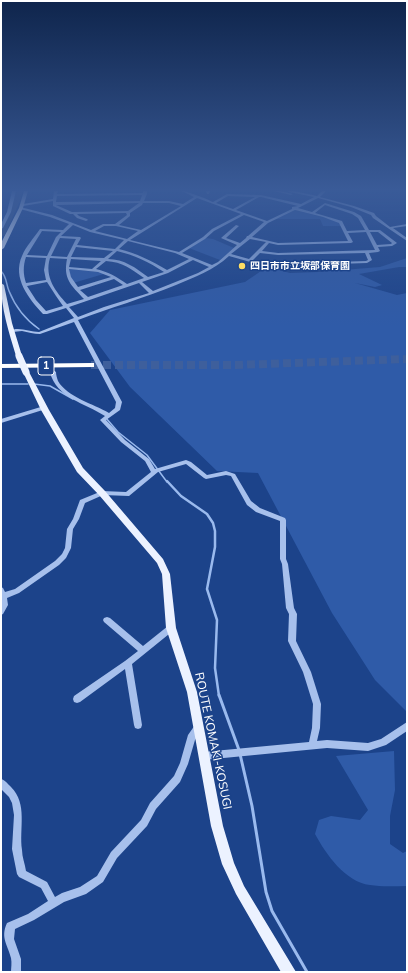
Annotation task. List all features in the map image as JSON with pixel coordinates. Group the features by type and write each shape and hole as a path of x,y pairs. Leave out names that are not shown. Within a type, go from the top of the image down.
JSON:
{"highway":[{"name":"1","path":"1,366 91,365"}],"main road":[{"path":"1,248 7,236"},
{"name":"ROUTE KOMAKI-KOSUGI","path":"1,285 3,303 19,356 44,408 80,470 102,493 160,561 166,574 171,628 192,692 217,826 228,864 240,890 290,972"}],"street":[{"path":"37,236 24,256 22,270 24,285 30,297 50,320"},
{"path":"112,236 179,253 213,267"},
{"path":"94,270 133,236"},
{"path":"179,253 206,236"},
{"path":"225,236 223,238 240,245"},
{"path":"11,331 23,330 34,333 42,332 193,277 213,267 229,255 248,237 284,244 351,242 349,236"},
{"path":"259,252 278,254 378,251 371,236"},
{"path":"376,246 395,243 386,236"},
{"path":"87,299 76,289 69,278 67,268 68,257 79,238 58,237 47,256 45,265 48,281 55,293 76,319 119,402 118,409 107,417"},
{"path":"250,261 268,242"},
{"path":"316,243 324,264"},
{"path":"74,246 116,250 143,257 167,272"},
{"path":"229,255 250,261 280,265 369,262 370,260 367,252"},
{"path":"24,256 106,259 127,264 148,279"},
{"path":"45,313 140,282 167,272 192,259"},
{"path":"67,268 105,272 115,276 127,286"},
{"path":"76,289 115,276"},
{"path":"24,285 48,281"},
{"path":"140,282 152,293"},
{"path":"52,372 54,381 69,395 96,408 107,417 112,432 149,462 157,471"},
{"path":"1,421 44,408"},
{"path":"1,612 5,605 2,593 17,591 61,560 67,553 70,529 76,519 82,502 102,493 127,494 157,471 186,462 206,476 231,474 235,476 248,502 261,513 277,516 283,520 283,559 285,564 290,608 293,614 292,640 307,672 317,704 316,728 312,746"},
{"path":"107,620 143,651"},
{"path":"76,699 128,663 171,628"},
{"path":"128,663 138,725"},
{"path":"16,972 16,959 9,939 10,926 35,914 53,902 83,891 100,879 114,855 144,823 153,806 177,779 184,764 191,738 198,726"},
{"path":"203,756 327,744 368,747 383,742 407,726"},
{"path":"1,783 12,794 16,803 18,815 17,849 22,874 44,885 53,902"}],"shaded area":[{"path":"206,238 213,239 234,248 220,260 189,248"},
{"path":"407,258 407,267 359,274 382,285 375,287 355,283 397,295 407,293 407,712 375,680 332,613 258,473 217,471 130,387 90,333 110,310 245,282 267,267 290,273 318,272 380,267"},
{"path":"68,270 107,273 73,283"},
{"path":"394,751 395,790 390,816 390,844 403,853 407,851 407,886 370,885 352,879 337,866 315,834 319,820 331,816 360,820 368,810 336,756"}],"waterway":[{"path":"1,271 5,278 11,297 25,317 39,329"},
{"path":"1,384 28,384"},
{"path":"34,384 50,386 73,399"},
{"path":"106,418 118,432 147,455 167,482"},
{"path":"167,481 181,496 207,514 213,523 215,531 215,547 207,589 217,620 215,668 219,696"},
{"path":"219,695 239,750"},
{"path":"240,754 252,806 266,892 272,911 307,972"}],"tunnel":[{"path":"91,365 236,365 407,359"}],"place":[{"name":"四日市市立坂部保育園","path":"242,266"}]}
